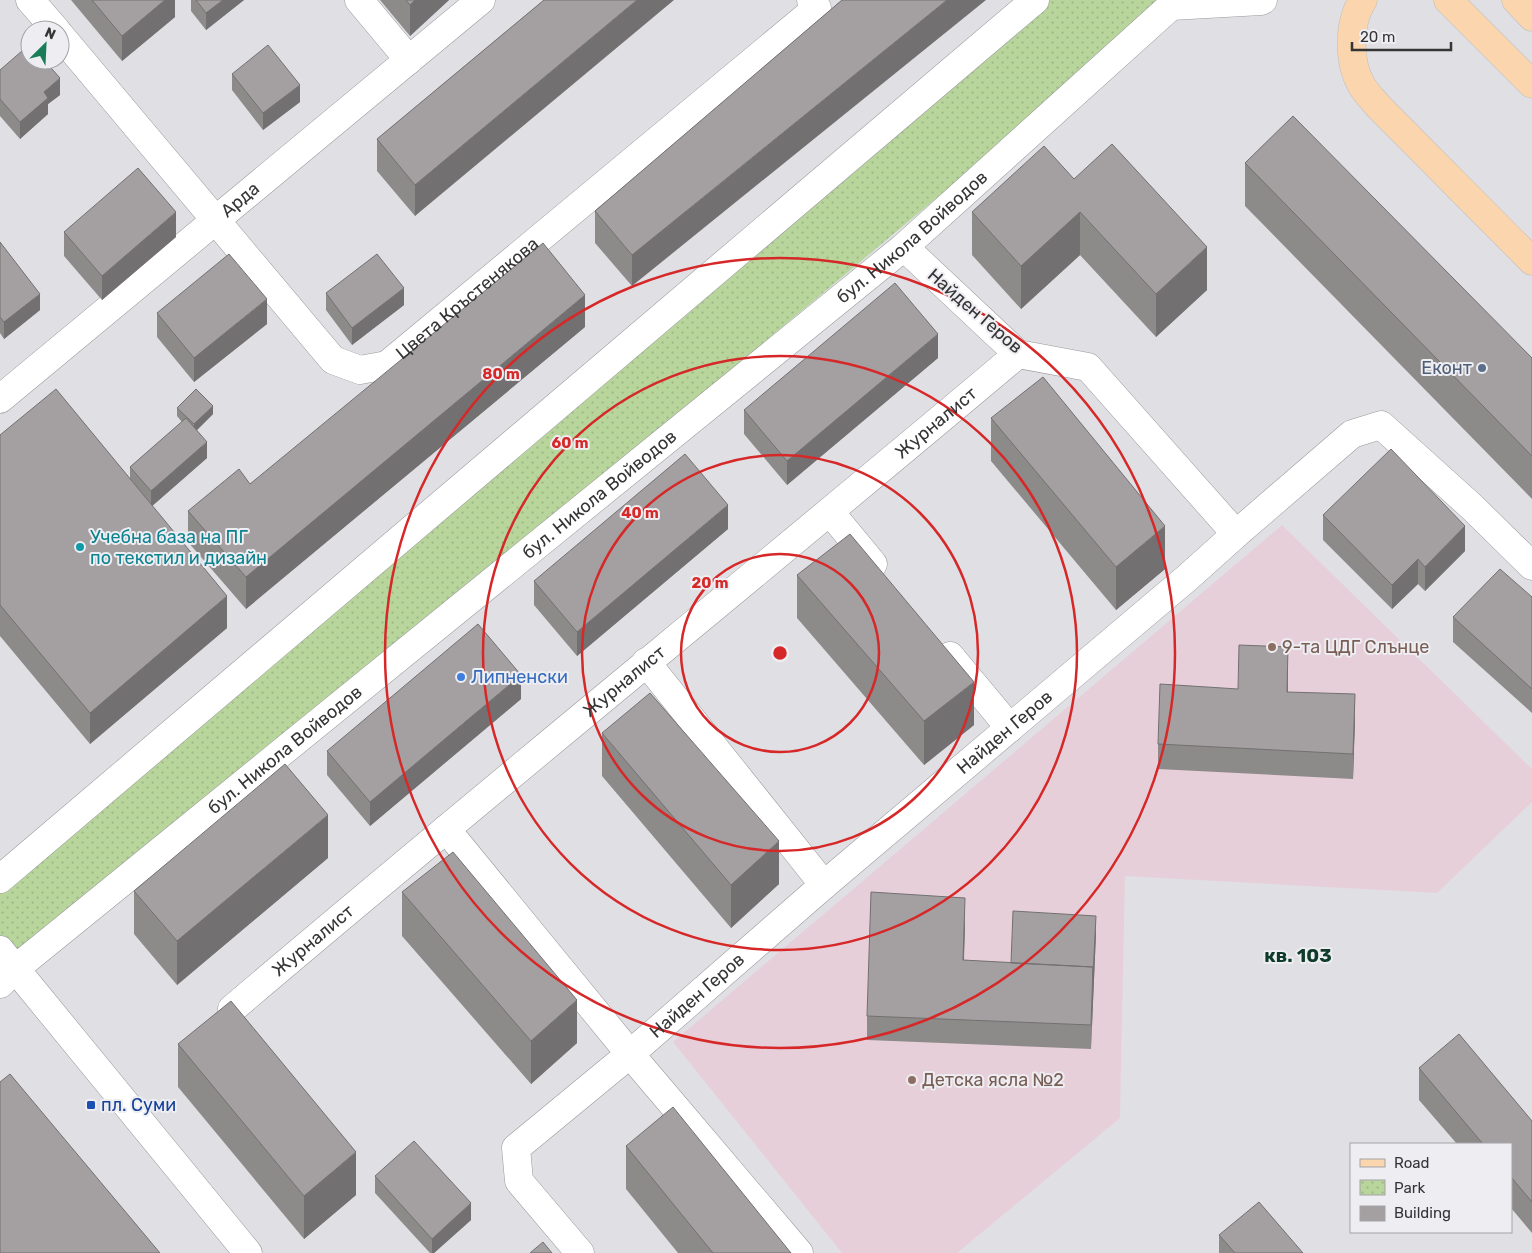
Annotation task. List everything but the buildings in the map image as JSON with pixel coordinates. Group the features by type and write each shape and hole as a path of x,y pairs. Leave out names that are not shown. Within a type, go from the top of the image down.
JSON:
{"main road":[{"path":"1363,0 1360,4 1352,33 1353,62 1361,86 1379,107 1532,261"},
{"path":"1448,0 1532,84"},
{"path":"1516,0 1532,17"}],"street":[{"path":"30,0 47,20"},
{"path":"359,0 409,60"},
{"name":"Арда","path":"0,399 481,0"},
{"name":"Цвета Кръстенякова","path":"70,47 334,360 360,370 387,366 817,8 811,0"},
{"path":"0,879 1035,0"},
{"path":"1168,3 1262,2 1263,0"},
{"name":"бул. Никола Войводов","path":"5,968 904,247 1168,3"},
{"name":"Найден Геров","path":"580,1253 519,1181 516,1148 630,1054 824,885 1187,578 1236,534 1088,367 1018,354 904,247"},
{"name":"Журналист","path":"232,1009 646,662 830,512 1018,354"},
{"path":"1236,534 1352,434 1381,425 1472,507 1532,566"},
{"path":"830,512 886,579"},
{"path":"936,638 1010,728"},
{"path":"646,662 824,885"},
{"path":"446,829 630,1054 799,1253"},
{"path":"5,968 248,1253"}],"shaded area":[{"path":"1282,525 1532,769 1532,802 1437,893 1125,876 1120,1118 957,1253 842,1253 673,1042"}],"green space":[{"path":"1035,0 1172,1 15,969 0,950 0,879"}],"place":[{"name":"Еконт","path":"1482,368"},
{"name":"Учебна база на ПГ по текстил и дизайн","path":"80,547"},
{"name":"9-та ЦДГ Слънце","path":"1272,647"},
{"name":"Липненски","path":"461,677"},
{"name":"Детска ясла №2","path":"912,1080"},
{"name":"пл. Суми","path":"91,1105"}],"district":[{"name":"кв. 103","path":"1298,955"}]}
